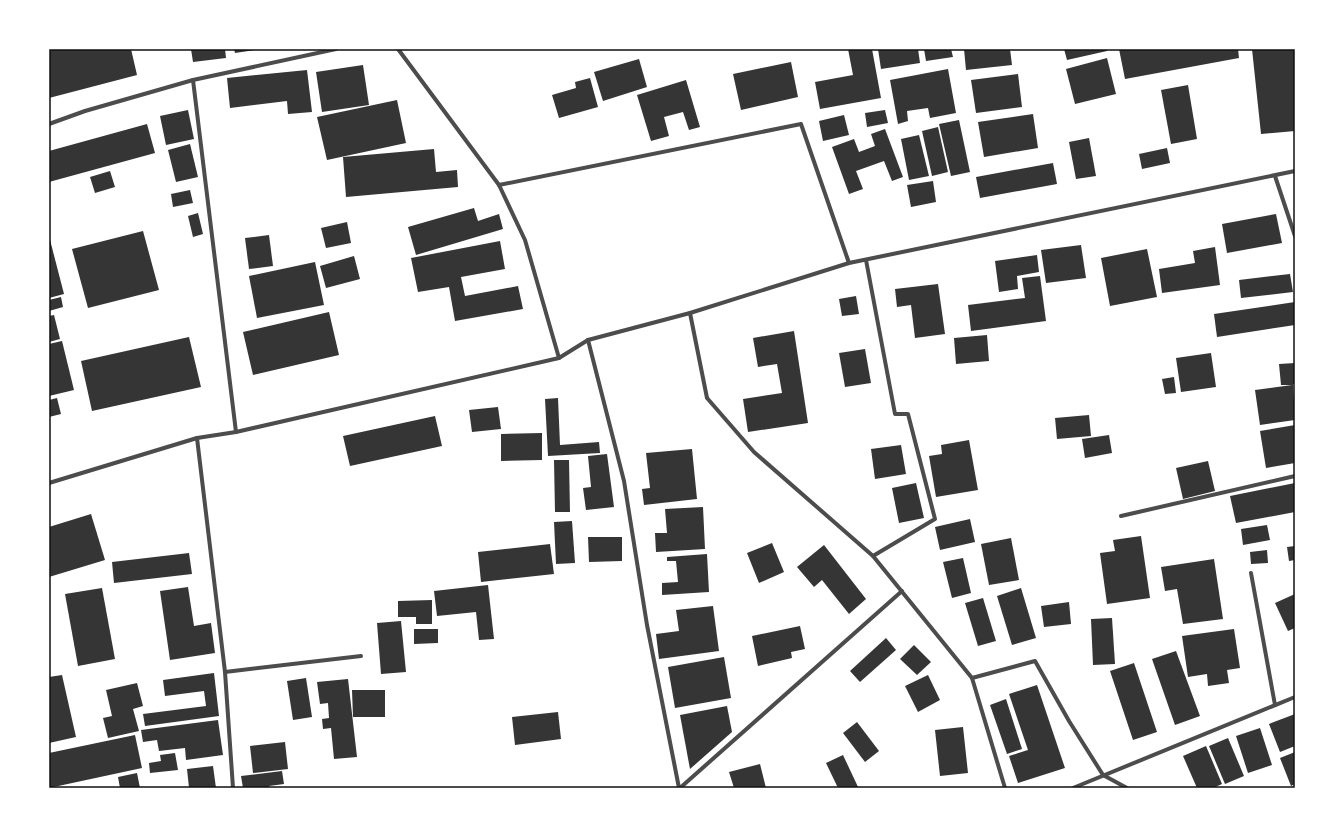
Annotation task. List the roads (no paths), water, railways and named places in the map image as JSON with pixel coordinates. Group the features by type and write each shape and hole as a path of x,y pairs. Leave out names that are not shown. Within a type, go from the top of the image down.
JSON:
{"street":[{"path":"49,124 85,111 193,80 336,49"},
{"path":"398,49 499,185 524,240 560,358"},
{"path":"193,80 236,432"},
{"path":"499,185 801,124 849,263"},
{"path":"49,483 197,438 236,432 560,358 588,340 690,313 849,263 1295,172"},
{"path":"1275,176 1295,236"},
{"path":"866,260 895,414 908,414 935,519 873,556"},
{"path":"690,313 707,398 754,452 873,556 972,678 1005,788"},
{"path":"588,340 624,481 647,625 680,788"},
{"path":"197,438 225,672 233,788"},
{"path":"1120,516 1295,476"},
{"path":"1251,573 1275,705"},
{"path":"680,788 902,590"},
{"path":"225,672 361,656"},
{"path":"972,678 1035,661 1068,721 1103,775 1126,788"},
{"path":"1073,788 1295,697"}]}
